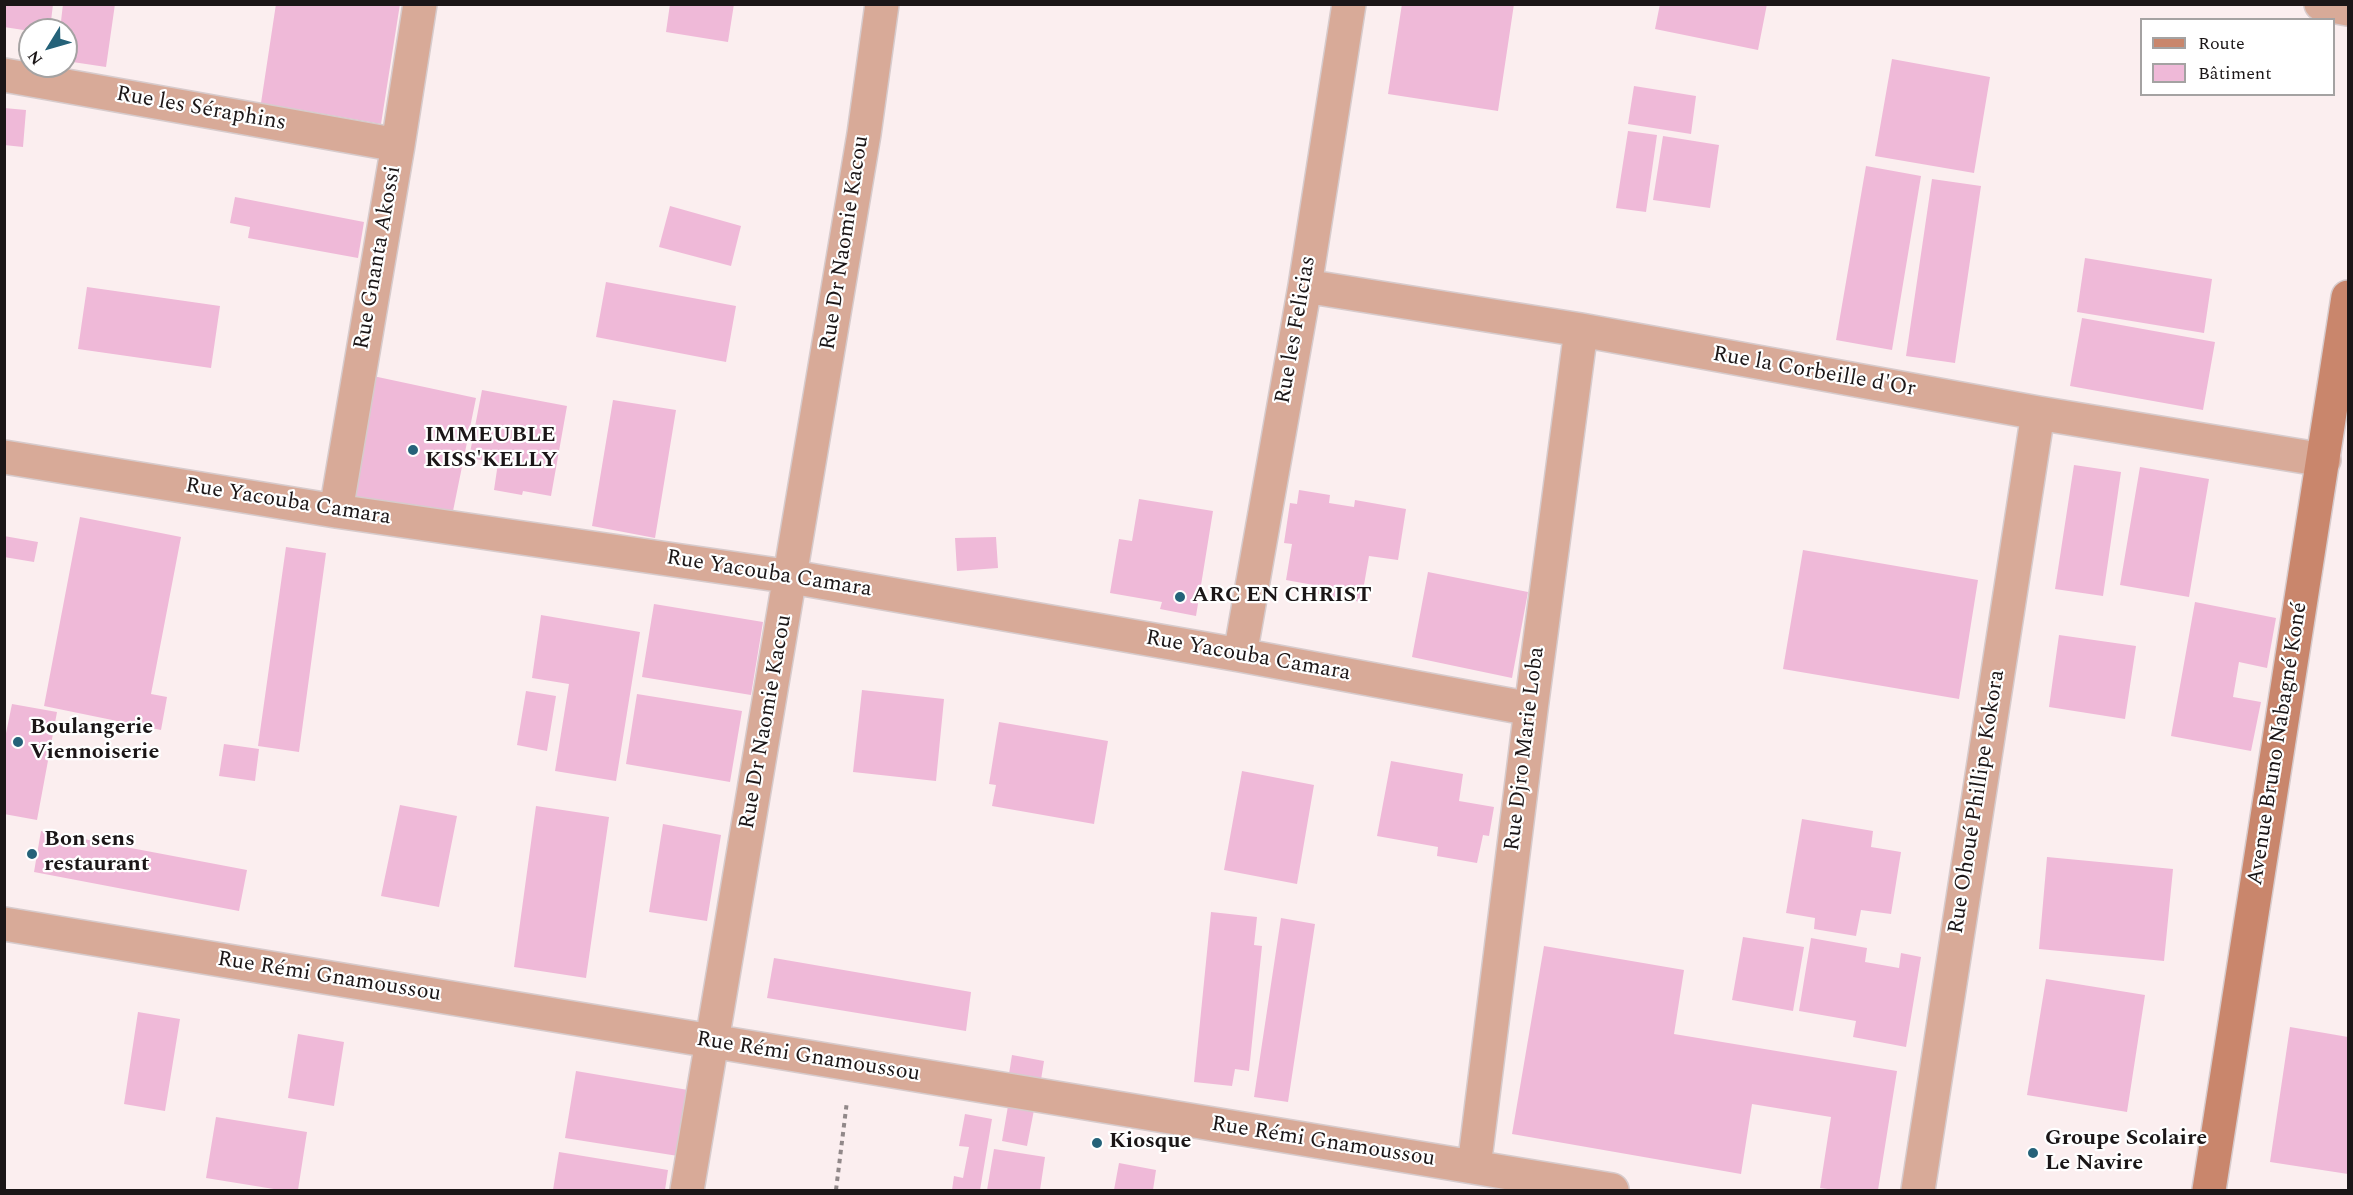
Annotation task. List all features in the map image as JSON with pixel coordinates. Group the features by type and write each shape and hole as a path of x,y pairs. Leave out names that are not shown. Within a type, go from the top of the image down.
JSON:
{"street":[{"name":"Rue Gnanta Akossi","path":"336,511 420,4"},
{"name":"Rue Dr Naomie Kacou","path":"687,1191 792,577 864,134 882,4"},
{"name":"Rue les Felicias","path":"1240,655 1305,286 1349,4"},
{"path":"2321,4 2349,9"},
{"name":"Rue les Séraphins","path":"4,75 398,145"},
{"name":"Rue la Corbeille d'Or","path":"1305,286 1581,330 2038,413 2324,460"},
{"name":"Avenue Bruno Nabagné Koné","path":"2209,1191 2349,297"},
{"name":"Rue Djro Marie Loba","path":"1474,1167 1581,330"},
{"name":"Rue Ohoué Phillipe Kokora","path":"1918,1191 2038,413"},
{"name":"Rue Yacouba Camara","path":"4,457 336,511 792,577 1240,655 1531,709"},
{"name":"Rue Rémi Gnamoussou","path":"4,924 1612,1191"}],"path":[{"path":"836,1191 851,1065"}],"building":[{"path":"4,4 53,4 51,18 18,18 18,29 4,27"},
{"path":"63,4 115,4 106,67 78,63 78,18 61,18"},
{"path":"276,4 400,4 381,124 261,103"},
{"path":"670,4 734,4 728,42 666,32"},
{"path":"1402,4 1514,4 1498,111 1388,94"},
{"path":"1660,4 1767,4 1758,50 1655,29"},
{"path":"1892,59 1990,77 1974,173 1875,156"},
{"path":"1634,86 1696,96 1691,134 1628,124"},
{"path":"4,108 26,110 23,147 4,145"},
{"path":"1628,131 1657,135 1646,212 1616,208"},
{"path":"1663,136 1719,145 1710,208 1653,200"},
{"path":"1866,166 1921,176 1892,350 1836,340"},
{"path":"1932,179 1981,186 1955,363 1906,356"},
{"path":"235,197 364,222 358,258 248,238 250,227 230,223"},
{"path":"670,206 741,226 731,266 659,247"},
{"path":"2085,258 2212,279 2204,333 2077,312"},
{"path":"606,282 736,306 726,362 596,337"},
{"path":"87,287 220,306 211,368 78,349"},
{"path":"2082,318 2215,342 2203,410 2070,386"},
{"name":"IMMEUBLE KISS'KELLY","path":"373,376 476,398 453,511 350,502"},
{"path":"482,390 567,406 551,496 523,491 522,495 494,490 498,463 469,458"},
{"path":"613,400 676,410 655,538 592,526"},
{"path":"2074,465 2121,472 2103,596 2055,589"},
{"path":"2140,467 2209,479 2189,597 2120,585"},
{"path":"1299,490 1330,495 1329,503 1354,507 1355,500 1406,509 1398,560 1369,556 1361,602 1318,594 1319,586 1286,580 1292,544 1284,543 1290,503 1297,504"},
{"path":"1139,499 1213,511 1196,616 1160,609 1162,602 1110,593 1119,539 1132,541"},
{"path":"80,517 181,537 151,694 167,697 161,730 44,706"},
{"path":"4,536 38,542 34,562 4,557"},
{"path":"996,537 998,568 957,571 955,538"},
{"path":"286,547 326,553 299,752 258,746"},
{"path":"1803,550 1978,580 1959,699 1783,669"},
{"path":"1428,572 1528,592 1512,678 1412,657"},
{"path":"2195,602 2276,618 2267,668 2239,662 2233,697 2261,702 2251,751 2171,736"},
{"path":"654,604 763,622 751,695 642,677"},
{"path":"541,615 640,632 616,781 555,771 569,684 532,678"},
{"path":"2059,635 2136,646 2125,719 2049,707"},
{"path":"862,690 944,699 936,781 853,772"},
{"path":"526,691 556,696 547,751 517,745"},
{"path":"637,694 742,711 730,782 626,764"},
{"path":"12,704 57,712 37,820 4,814 4,743"},
{"path":"999,722 1108,741 1094,824 992,806 996,785 989,784"},
{"path":"224,744 259,749 255,781 219,776"},
{"path":"1391,761 1463,774 1459,801 1494,807 1489,836 1483,835 1477,863 1437,856 1438,847 1377,836"},
{"path":"1242,771 1314,785 1297,884 1224,870"},
{"path":"400,805 457,816 439,907 381,896"},
{"path":"536,806 609,817 586,978 514,967"},
{"path":"1802,819 1873,831 1871,847 1901,852 1891,914 1861,910 1856,936 1814,929 1815,918 1786,913"},
{"path":"663,824 721,835 707,921 649,912"},
{"path":"41,831 247,870 239,911 34,872"},
{"path":"2047,857 2173,869 2164,961 2039,949"},
{"path":"1211,912 1257,917 1254,945 1262,946 1249,1071 1235,1069 1232,1086 1194,1082"},
{"path":"1281,918 1315,924 1288,1102 1254,1097"},
{"path":"1743,937 1804,947 1793,1011 1732,1000"},
{"path":"1811,938 1867,948 1865,962 1899,968 1901,953 1921,957 1906,1047 1853,1037 1856,1021 1799,1011"},
{"path":"1544,946 1684,970 1674,1034 1897,1071 1878,1190 1820,1188 1831,1117 1752,1104 1741,1174 1512,1134"},
{"path":"774,958 971,992 966,1031 767,998"},
{"path":"2046,979 2145,995 2127,1112 2027,1095"},
{"path":"138,1012 180,1019 165,1111 124,1104"},
{"path":"2290,1027 2348,1037 2348,1174 2270,1162"},
{"path":"298,1034 344,1042 334,1106 288,1098"},
{"path":"1012,1055 1044,1061 1040,1086 1008,1080"},
{"path":"576,1071 688,1090 678,1156 565,1138"},
{"path":"1008,1106 1034,1110 1027,1146 1002,1141"},
{"path":"965,1114 992,1119 980,1190 952,1190 954,1176 963,1178 969,1147 959,1146"},
{"path":"216,1117 307,1132 298,1190 280,1190 206,1178"},
{"path":"994,1149 1045,1157 1040,1190 987,1190"},
{"path":"559,1152 668,1170 665,1190 553,1190"},
{"path":"1119,1163 1156,1170 1153,1190 1114,1190"}],"place":[{"name":"IMMEUBLE KISS'KELLY","path":"413,450"},
{"name":"ARC EN CHRIST","path":"1180,597"},
{"name":"Boulangerie Viennoiserie","path":"18,742"},
{"name":"Bon sens restaurant","path":"32,854"},
{"name":"Kiosque","path":"1097,1143"},
{"name":"Groupe Scolaire Le Navire","path":"2033,1153"}]}
